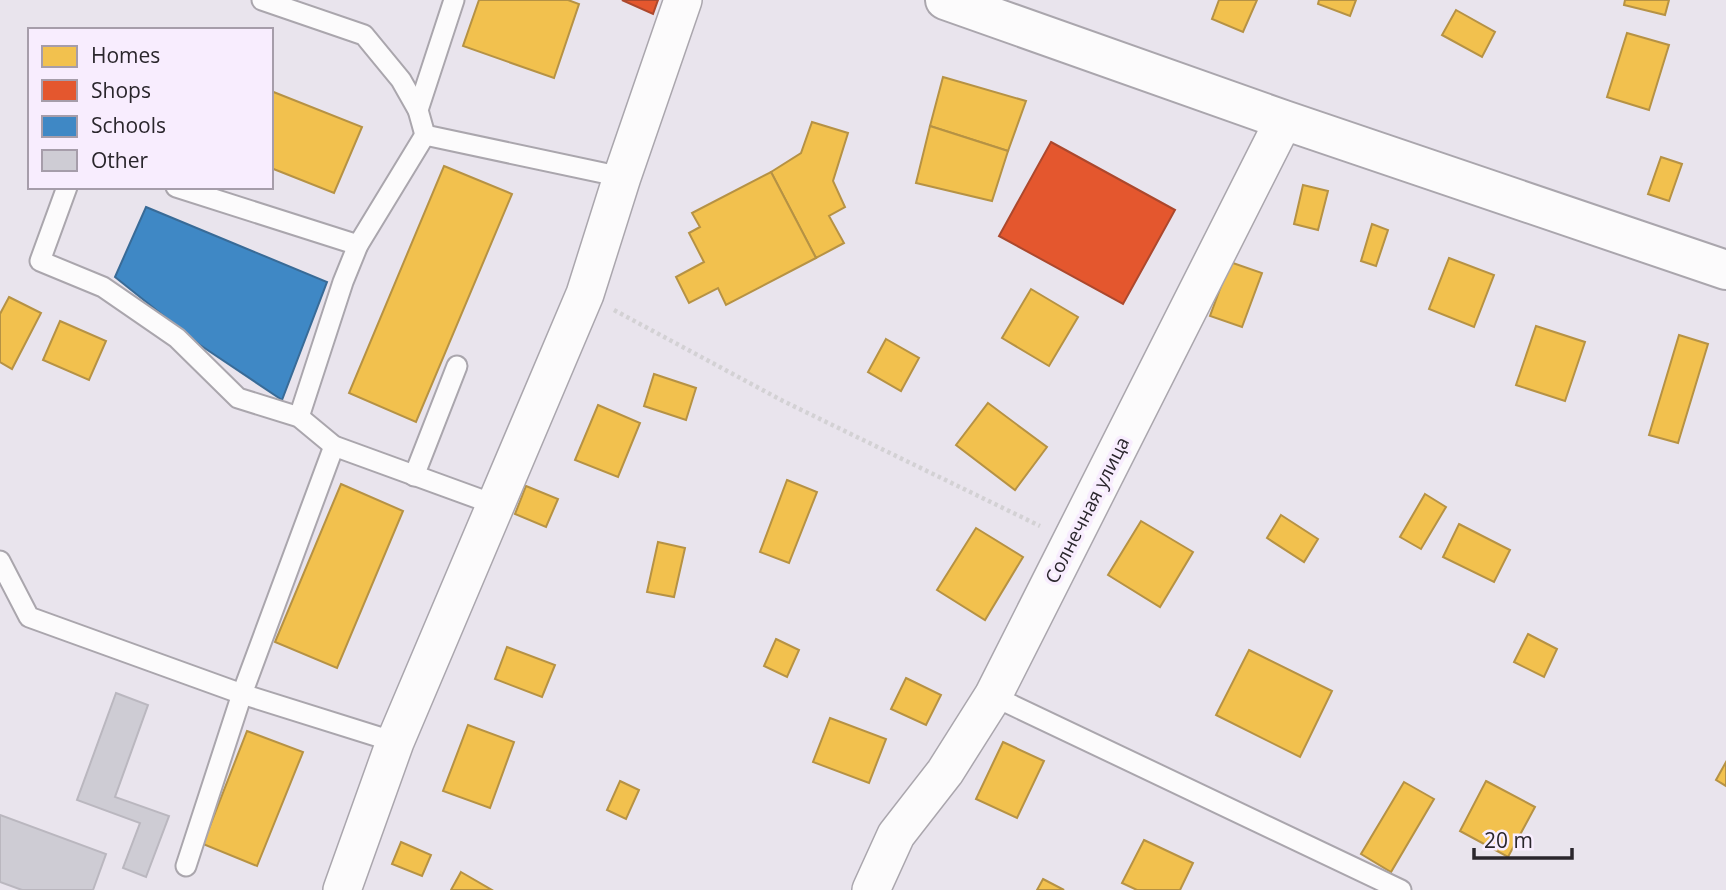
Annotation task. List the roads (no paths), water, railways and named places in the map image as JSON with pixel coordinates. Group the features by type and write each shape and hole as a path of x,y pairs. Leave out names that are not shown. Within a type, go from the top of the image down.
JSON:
{"street":[{"path":"342,890 395,742 585,294 683,0"},
{"path":"945,0 1284,120 1726,270"},
{"name":"Солнечная улица","path":"871,890 896,835 945,772 993,696 1284,120"}],"lane":[{"path":"262,0 364,35 401,80 418,110 425,135 358,245 343,282 299,417"},
{"path":"418,110 454,0"},
{"path":"425,135 622,177"},
{"path":"66,189 40,261 103,287 177,338 238,398 299,417 334,446 496,505"},
{"path":"182,189 358,245"},
{"path":"414,475 457,366"},
{"path":"186,866 242,694 334,446"},
{"path":"0,562 29,617 242,694 395,742"},
{"path":"993,696 1181,788 1401,890"}]}
